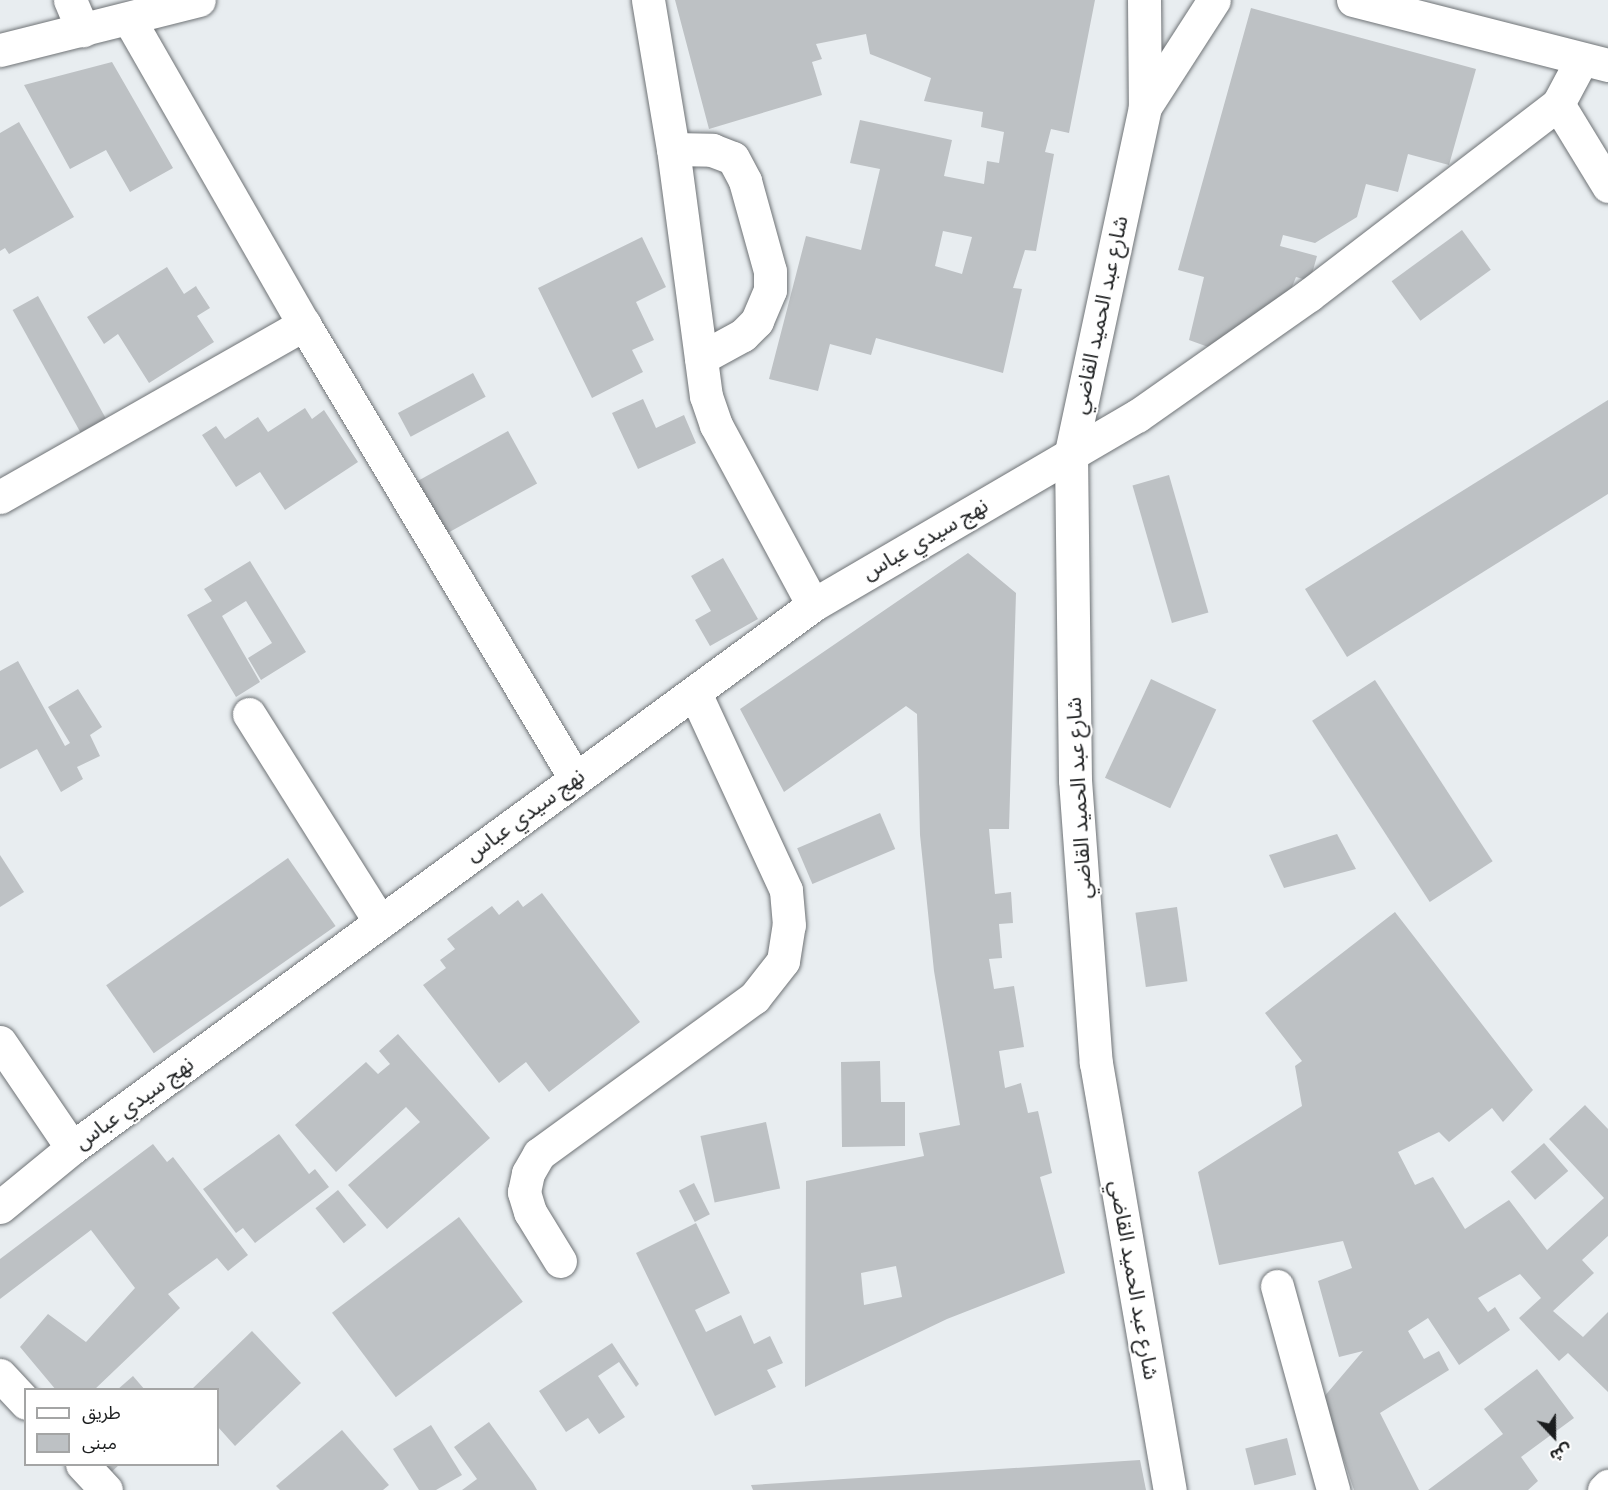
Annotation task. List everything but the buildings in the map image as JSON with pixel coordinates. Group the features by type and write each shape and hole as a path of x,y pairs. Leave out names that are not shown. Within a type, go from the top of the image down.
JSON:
{"street":[{"path":"70,0 83,30"},
{"path":"0,50 199,0"},
{"path":"648,0 673,149 706,396 716,425 813,605"},
{"name":"شارع عبد الحميد القاضي","path":"1144,0 1145,107 1071,453 1076,811 1096,1063 1170,1490"},
{"name":"شارع عبد الحميد القاضي","path":"1145,107 1214,0"},
{"path":"1353,0 1595,62 1558,104 1608,186"},
{"path":"1401,0 1430,18"},
{"path":"129,19 304,324 575,778"},
{"name":"نهج سيدي عباس","path":"0,1207 72,1148 813,605 1137,416 1309,295 1558,104"},
{"path":"673,149 712,150 732,158 745,182 770,271 770,290 757,321 743,335 701,358"},
{"path":"0,497 304,324"},
{"path":"560,1261 530,1212 524,1192 528,1173 539,1154 754,998 783,961 789,926 786,890 694,693"},
{"path":"249,714 380,922"},
{"path":"0,1042 72,1148"},
{"path":"1277,1286 1333,1490"},
{"path":"0,1375 24,1401"},
{"path":"84,1466 106,1490"},
{"path":"1604,1490 1608,1486"}]}
